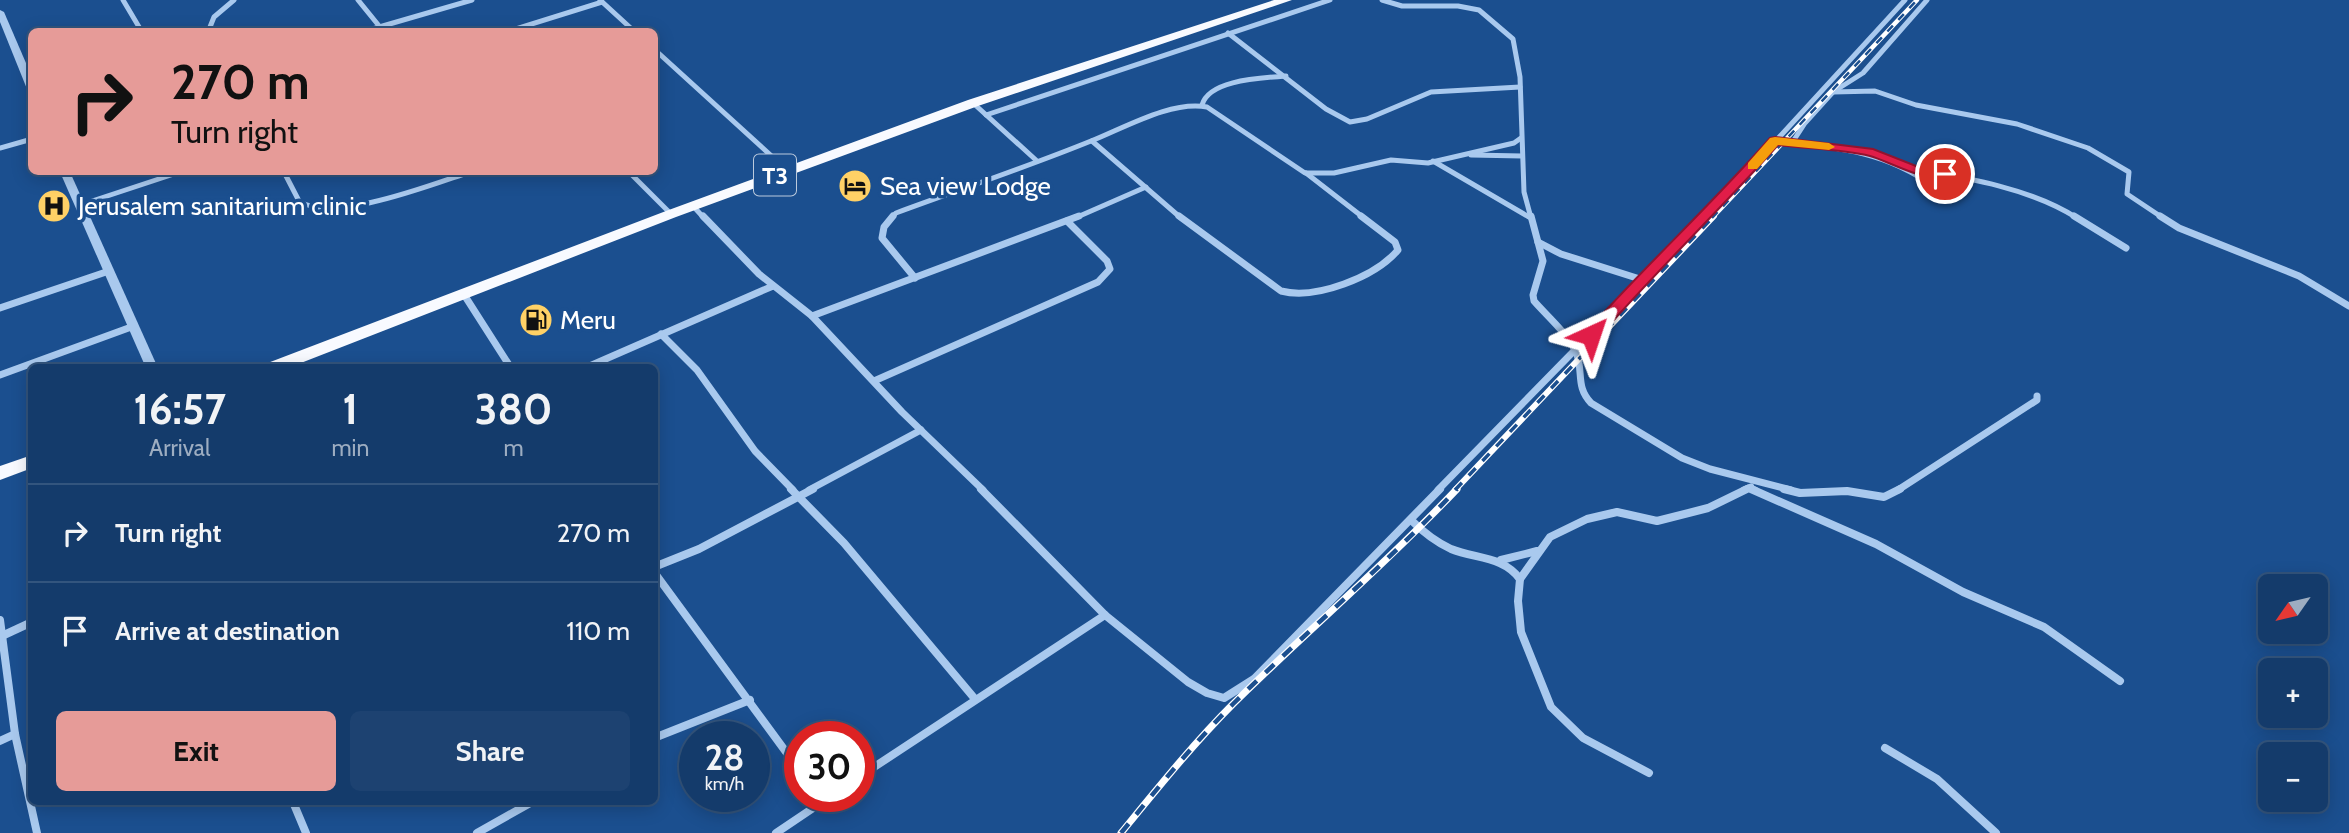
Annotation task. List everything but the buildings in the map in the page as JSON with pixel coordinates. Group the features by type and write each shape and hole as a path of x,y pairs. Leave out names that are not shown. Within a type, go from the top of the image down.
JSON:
{"highway":[{"name":"T3","path":"281,364 671,214 974,103 1286,0"},
{"path":"0,473 28,462"}],"street":[{"path":"123,0 140,28"},
{"path":"209,28 216,12 234,0"},
{"path":"358,0 381,28"},
{"path":"385,28 472,0"},
{"path":"986,115 1330,0"},
{"path":"1382,0 1402,6 1458,6 1483,12 1513,39 1519,61 1524,192 1529,217 1544,261 1533,295 1534,301 1575,350 1580,368 1581,391 1591,403 1682,458 1754,486 1876,544 1963,592 2044,627 2120,681"},
{"path":"693,206 773,286 812,316 1105,615 1188,682 1207,693 1224,698 1240,691 1254,679 1411,520 1722,200 1905,0"},
{"path":"1792,143 1805,123 1833,92 1863,73 1927,0"},
{"path":"518,28 601,1 631,28"},
{"path":"0,13 28,80"},
{"path":"1228,33 1326,109 1353,122 1376,116 1431,92 1520,87"},
{"path":"658,53 788,171"},
{"path":"658,60 664,58"},
{"path":"1202,105 1204,99 1219,89 1259,79 1286,76"},
{"path":"1833,92 1881,92 1916,105 2017,124 2088,148 2129,172 2127,194 2167,221 2299,276 2349,306"},
{"path":"974,103 1037,161"},
{"path":"915,278 882,238 881,232 891,217 907,207 1092,141 1142,119 1192,104 1202,105 1305,173 1395,242 1398,247 1396,254 1375,271 1344,283 1306,295 1289,294 1261,279 1092,141"},
{"path":"1305,173 1334,173 1391,160 1433,161 1463,156 1521,138"},
{"path":"0,148 28,139"},
{"path":"1775,141 1873,153 1913,169 1969,178 2073,215 2101,235 2118,240 2126,248"},
{"path":"1463,156 1522,156"},
{"path":"1433,161 1529,217"},
{"path":"1913,169 1945,195"},
{"path":"66,175 150,364"},
{"path":"80,205 168,175"},
{"path":"285,175 301,204 324,209 383,199 460,175"},
{"path":"632,175 671,214"},
{"path":"812,316 1068,221 1146,187"},
{"path":"874,381 1098,282 1110,269 1107,261 1068,221"},
{"path":"1538,241 1561,254 1643,281"},
{"path":"0,308 109,271"},
{"path":"594,364 773,286"},
{"path":"463,293 508,364"},
{"path":"30,364 134,326"},
{"path":"661,334 697,370 755,451 844,543 975,699"},
{"path":"0,375 28,365"},
{"path":"1520,579 1550,537 1600,515 1617,512 1657,521 1708,508 1754,486 1800,493 1847,491 1888,496 2032,403 2037,396"},
{"path":"658,567 699,549 921,430"},
{"path":"1411,520 1438,543 1452,550 1501,561 1513,567 1520,579 1519,630 1550,706 1563,721 1597,747 1649,773"},
{"path":"1501,561 1538,551"},
{"path":"658,574 784,748"},
{"path":"875,766 1105,615"},
{"path":"0,620 15,734 28,792"},
{"path":"4,635 28,624"},
{"path":"658,736 750,700"},
{"path":"0,741 15,734"},
{"path":"1885,748 1937,779 1996,833"},
{"path":"31,805 37,833"},
{"path":"294,805 306,833"},
{"path":"477,833 527,805"},
{"path":"776,833 803,812"}],"railway":[{"path":"1712,218 1917,0"},
{"path":"1455,490 1714,216"},
{"path":"1121,833 1189,751 1233,704 1457,489"}],"slow traffic":[{"path":"1752,166 1775,141 1829,147"}],"place":[{"name":"Sea view Lodge","path":"855,186"},
{"name":"Jerusalem sanitarium clinic","path":"54,206"},
{"name":"Meru","path":"536,320"}],"route":[{"path":"1591,335 1722,200 1775,141 1873,153 1913,169 1945,174"}]}
